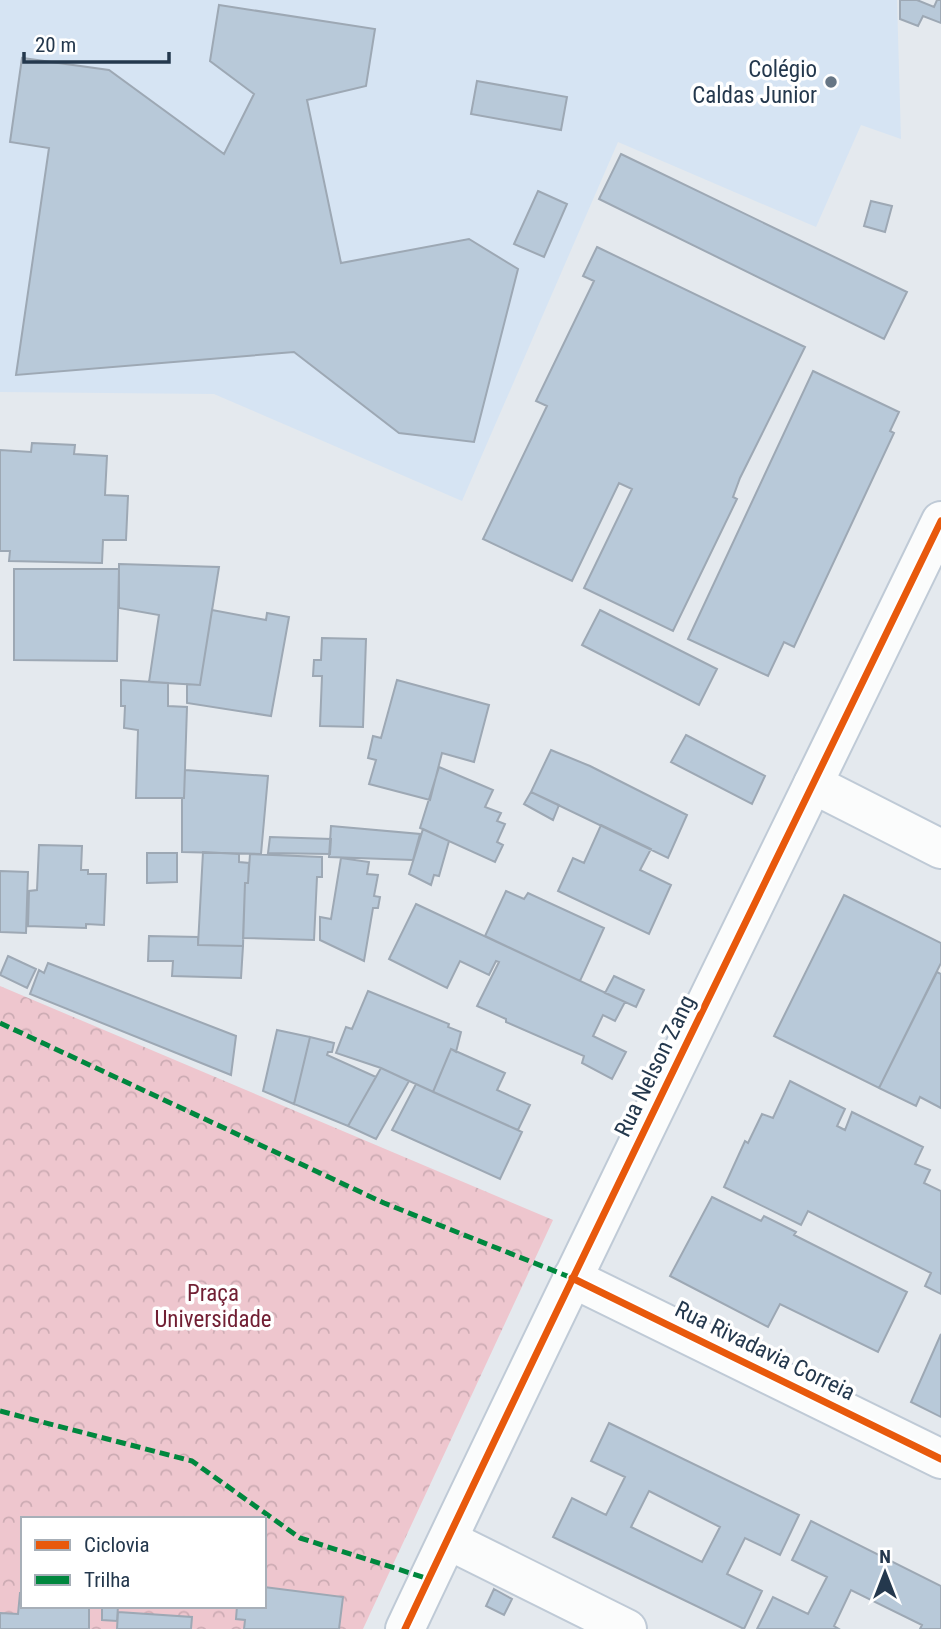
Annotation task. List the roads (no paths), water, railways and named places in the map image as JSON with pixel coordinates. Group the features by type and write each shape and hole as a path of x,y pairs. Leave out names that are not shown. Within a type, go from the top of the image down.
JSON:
{"street":[{"name":"Rua Nelson Zang","path":"405,1629 572,1278 941,521"},
{"path":"813,784 941,849"},
{"name":"Rua Rivadavia Correia","path":"572,1278 941,1459"},
{"path":"448,1540 627,1629"}],"place":[{"name":"Colégio Caldas Junior","path":"831,82"}],"park label":[{"name":"Praça Universidade","path":"213,1306"}]}
